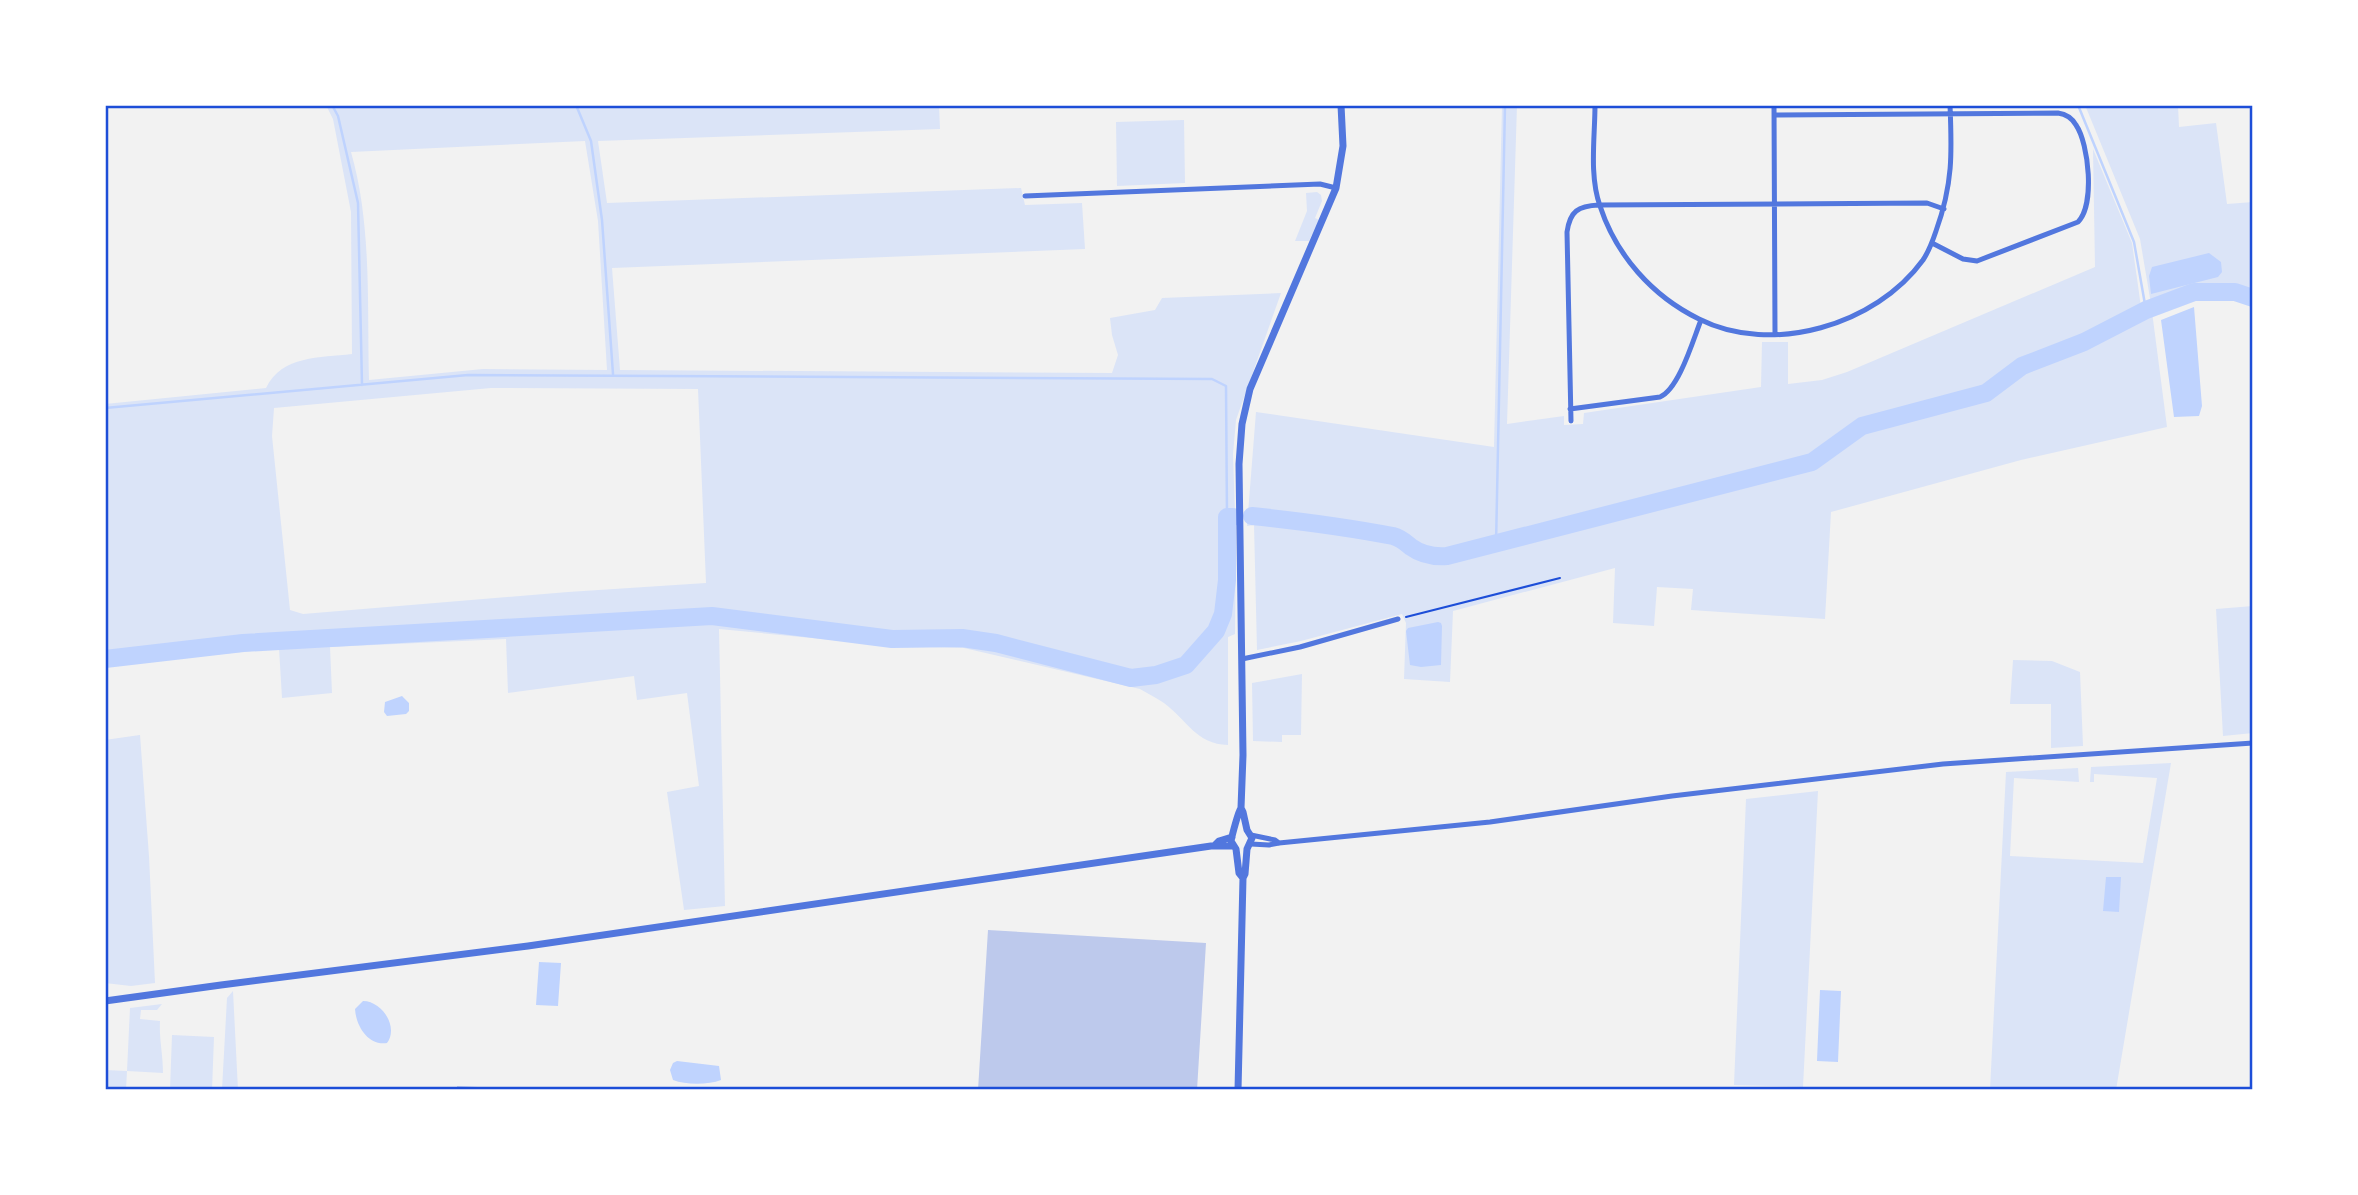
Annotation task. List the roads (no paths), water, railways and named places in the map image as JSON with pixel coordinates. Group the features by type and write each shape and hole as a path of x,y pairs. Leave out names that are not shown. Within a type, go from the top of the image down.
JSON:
{"street":[{"path":"1242,878 1249,846 1249,833 1241,808 1243,755 1239,464 1244,412 1254,377 1336,188 1343,146 1341,105"},
{"path":"1595,105 1595,185 1599,205 1617,243 1636,271 1658,293 1701,320 1741,331 1775,333 1793,333 1839,323 1863,312 1907,279 1925,258 1944,209 1952,167 1950,105"},
{"path":"1774,105 1775,333"},
{"path":"1774,115 2058,113 2070,118 2076,125 2084,149 2087,208 2078,222 1977,261 1963,259 1932,243"},
{"path":"1025,195 1320,184 1336,188"},
{"path":"1571,421 1567,232 1573,212 1585,205 1927,203 1944,209"},
{"path":"1570,410 1665,395 1672,389 1701,320"},
{"path":"1242,659 1300,647 1398,619"},
{"path":"105,1002 528,946 1215,845 1274,845 1490,822 1672,796 1943,764 2253,743"},
{"path":"1238,1090 1242,878 1234,834 1237,814 1241,808"},
{"path":"1215,845 1234,834 1249,833 1277,840 1279,843"}],"water":[{"path":"2209,253 2221,262 2222,272 2218,277 2151,294 2149,276 2152,267"},
{"path":"2194,307 2202,406 2199,416 2174,417 2161,320"},
{"path":"1438,622 1442,626 1441,665 1410,665 1406,631 1408,628"},
{"path":"402,696 409,703 409,711 406,714 387,716 384,712 385,702"},
{"path":"2106,877 2121,877 2119,912 2103,911"},
{"path":"539,962 561,963 558,1006 536,1005"},
{"path":"1820,990 1841,991 1838,1062 1817,1061"},
{"path":"363,1001 376,1005 387,1016 391,1030 387,1043 374,1041 364,1034 355,1009"},
{"path":"677,1061 719,1066 721,1080 697,1084 673,1080 670,1070"}],"waterway":[{"path":"332,105 338,116 358,203 362,385"},
{"path":"576,105 591,141 602,220 613,374"},
{"path":"1496,545 1505,105"},
{"path":"2078,105 2134,242 2146,310"},
{"path":"1252,516 1393,536 1424,554 1447,556 1812,462 1862,426 1986,393 2022,366 2084,342 2146,310 2194,292 2235,292 2253,298"},
{"path":"105,408 468,375 1212,379 1226,386 1227,517"},
{"path":"105,659 243,643 712,616 892,639 962,638 996,643 1131,678 1156,675 1186,665 1216,631 1223,614 1227,580 1227,517 1233,517"}]}
